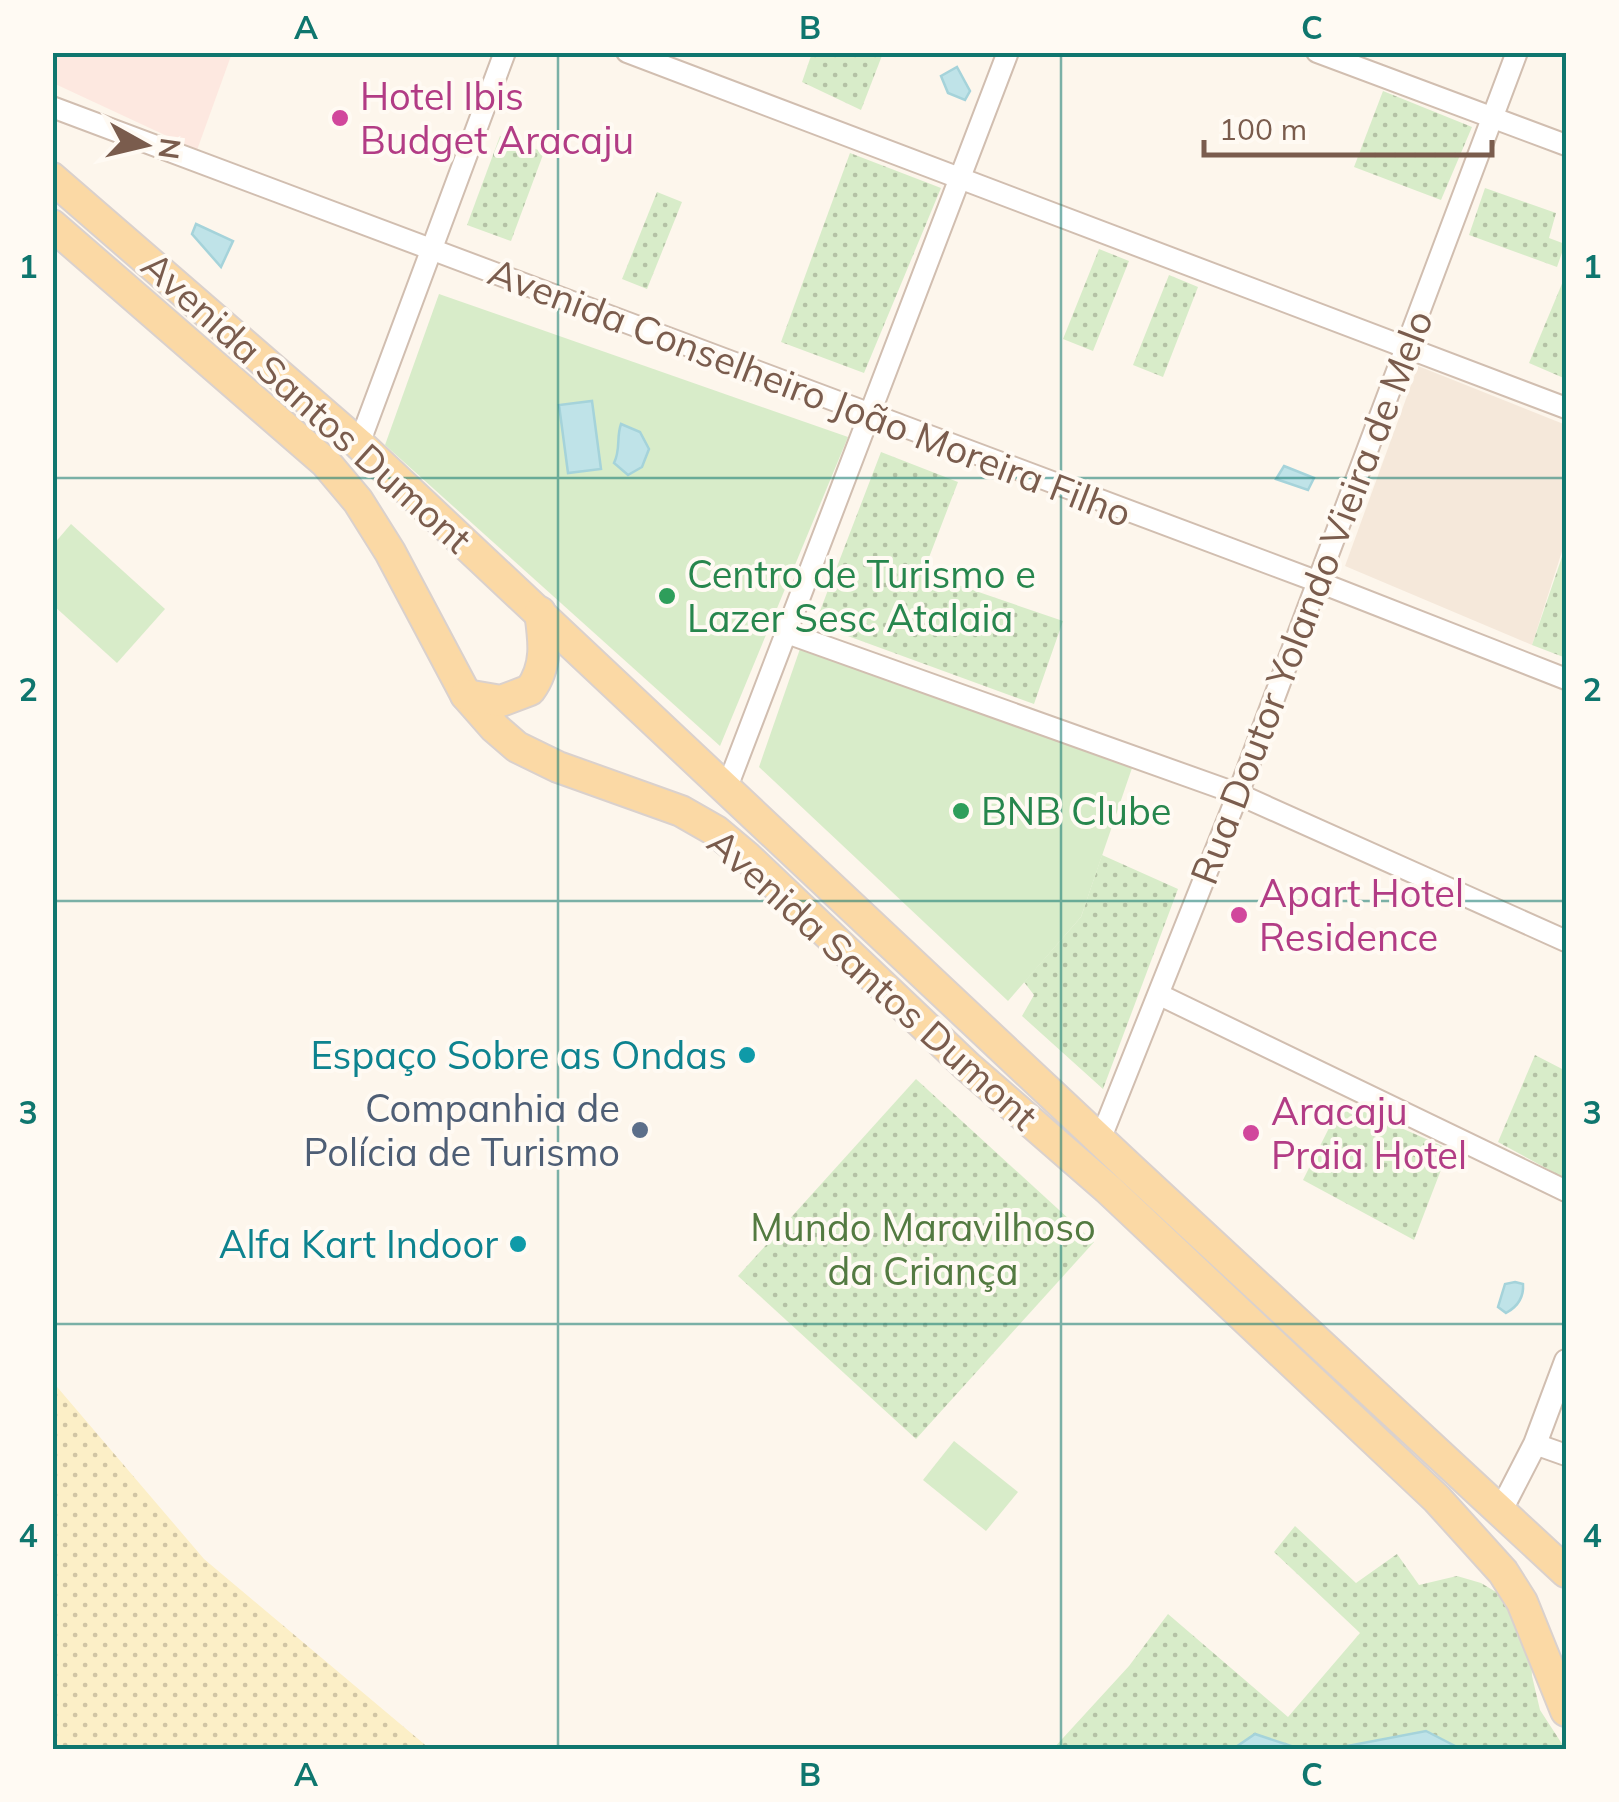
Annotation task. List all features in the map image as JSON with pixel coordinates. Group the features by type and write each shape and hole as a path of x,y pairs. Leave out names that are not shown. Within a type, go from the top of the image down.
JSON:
{"main road":[{"name":"Avenida Santos Dumont","path":"52,178 360,444 1566,1572"},
{"name":"Avenida Santos Dumont","path":"52,226 326,463 358,501 390,552 466,695 517,747 558,766 647,797 716,831 968,1066 1108,1189 1438,1498 1503,1572 1522,1602 1566,1711"},
{"path":"466,695 501,701 530,690 542,666 540,612"},
{"path":"922,1055 968,1066"}],"street":[{"path":"360,444 505,52"},
{"path":"627,52 1566,408"},
{"path":"726,790 1008,52"},
{"path":"1317,52 1566,145"},
{"name":"Rua Doutor Yolando Vieira de Melo","path":"1100,1140 1238,794 1517,52"},
{"name":"Avenida Conselheiro João Moreira Filho","path":"52,107 1316,582 1566,680"},
{"path":"787,633 1238,794 1566,941"},
{"path":"1160,995 1566,1191"},
{"path":"1500,1512 1535,1444 1566,1361"},
{"path":"1535,1444 1566,1455"}],"shaded area":[{"path":"53,52 232,53 197,150 53,83"},
{"path":"1418,366 1566,425 1566,539 1532,645 1345,566"}],"green space":[{"path":"812,53 883,53 861,110 802,82"},
{"path":"1383,91 1472,127 1441,200 1354,167"},
{"path":"500,136 544,152 511,241 467,225"},
{"path":"850,153 941,188 864,373 781,342"},
{"path":"1485,188 1556,213 1549,238 1565,244 1557,267 1469,235"},
{"path":"657,192 682,202 647,289 622,279"},
{"path":"1099,249 1129,261 1093,351 1063,339"},
{"path":"1566,274 1566,379 1529,363"},
{"path":"1169,275 1198,287 1163,377 1133,365"},
{"name":"Centro de Turismo e Lazer Sesc Atalaia","path":"439,294 848,437 720,746 385,445"},
{"path":"881,452 958,482 923,573 1063,621 1034,704 815,624"},
{"path":"71,524 165,609 117,663 53,605 53,545"},
{"path":"1566,545 1566,658 1532,645"},
{"name":"BNB Clube","path":"801,646 1132,768 1081,917 1008,1001 759,767"},
{"path":"1102,855 1178,889 1103,1089 1022,1016 1034,995 1024,982 1081,917"},
{"path":"1535,1055 1566,1071 1566,1179 1498,1142"},
{"name":"Mundo Maravilhoso da Criança","path":"916,1079 1094,1242 916,1439 738,1276"},
{"path":"1342,1102 1449,1149 1414,1240 1303,1180"},
{"path":"954,1441 1018,1492 986,1531 923,1480"},
{"path":"1295,1526 1356,1583 1397,1554 1419,1585 1457,1576 1481,1583 1501,1595 1531,1657 1540,1710 1566,1750 1052,1750 1129,1666 1168,1614 1288,1717 1360,1633 1274,1552"}],"sand":[{"path":"52,1381 204,1559 430,1749 53,1749"}],"water":[{"path":"957,67 970,91 965,100 948,93 941,76"},
{"path":"196,224 233,241 221,267 192,234"},
{"path":"592,401 601,469 568,473 559,405"},
{"path":"621,424 640,432 649,449 642,467 628,475 614,463"},
{"path":"1284,466 1314,478 1308,490 1276,479"},
{"path":"1505,1284 1523,1284 1522,1293 1506,1313 1498,1307"},
{"path":"1426,1731 1461,1749 1233,1749 1255,1734 1294,1747 1337,1748"}],"place":[{"name":"Hotel Ibis Budget Aracaju","path":"340,118"},
{"name":"Centro de Turismo e Lazer Sesc Atalaia","path":"667,596"},
{"name":"BNB Clube","path":"961,811"},
{"name":"Apart Hotel Residence","path":"1239,915"},
{"name":"Espaço Sobre as Ondas","path":"747,1055"},
{"name":"Companhia de Polícia de Turismo","path":"640,1130"},
{"name":"Aracaju Praia Hotel","path":"1251,1133"},
{"name":"Alfa Kart Indoor","path":"518,1244"}]}
